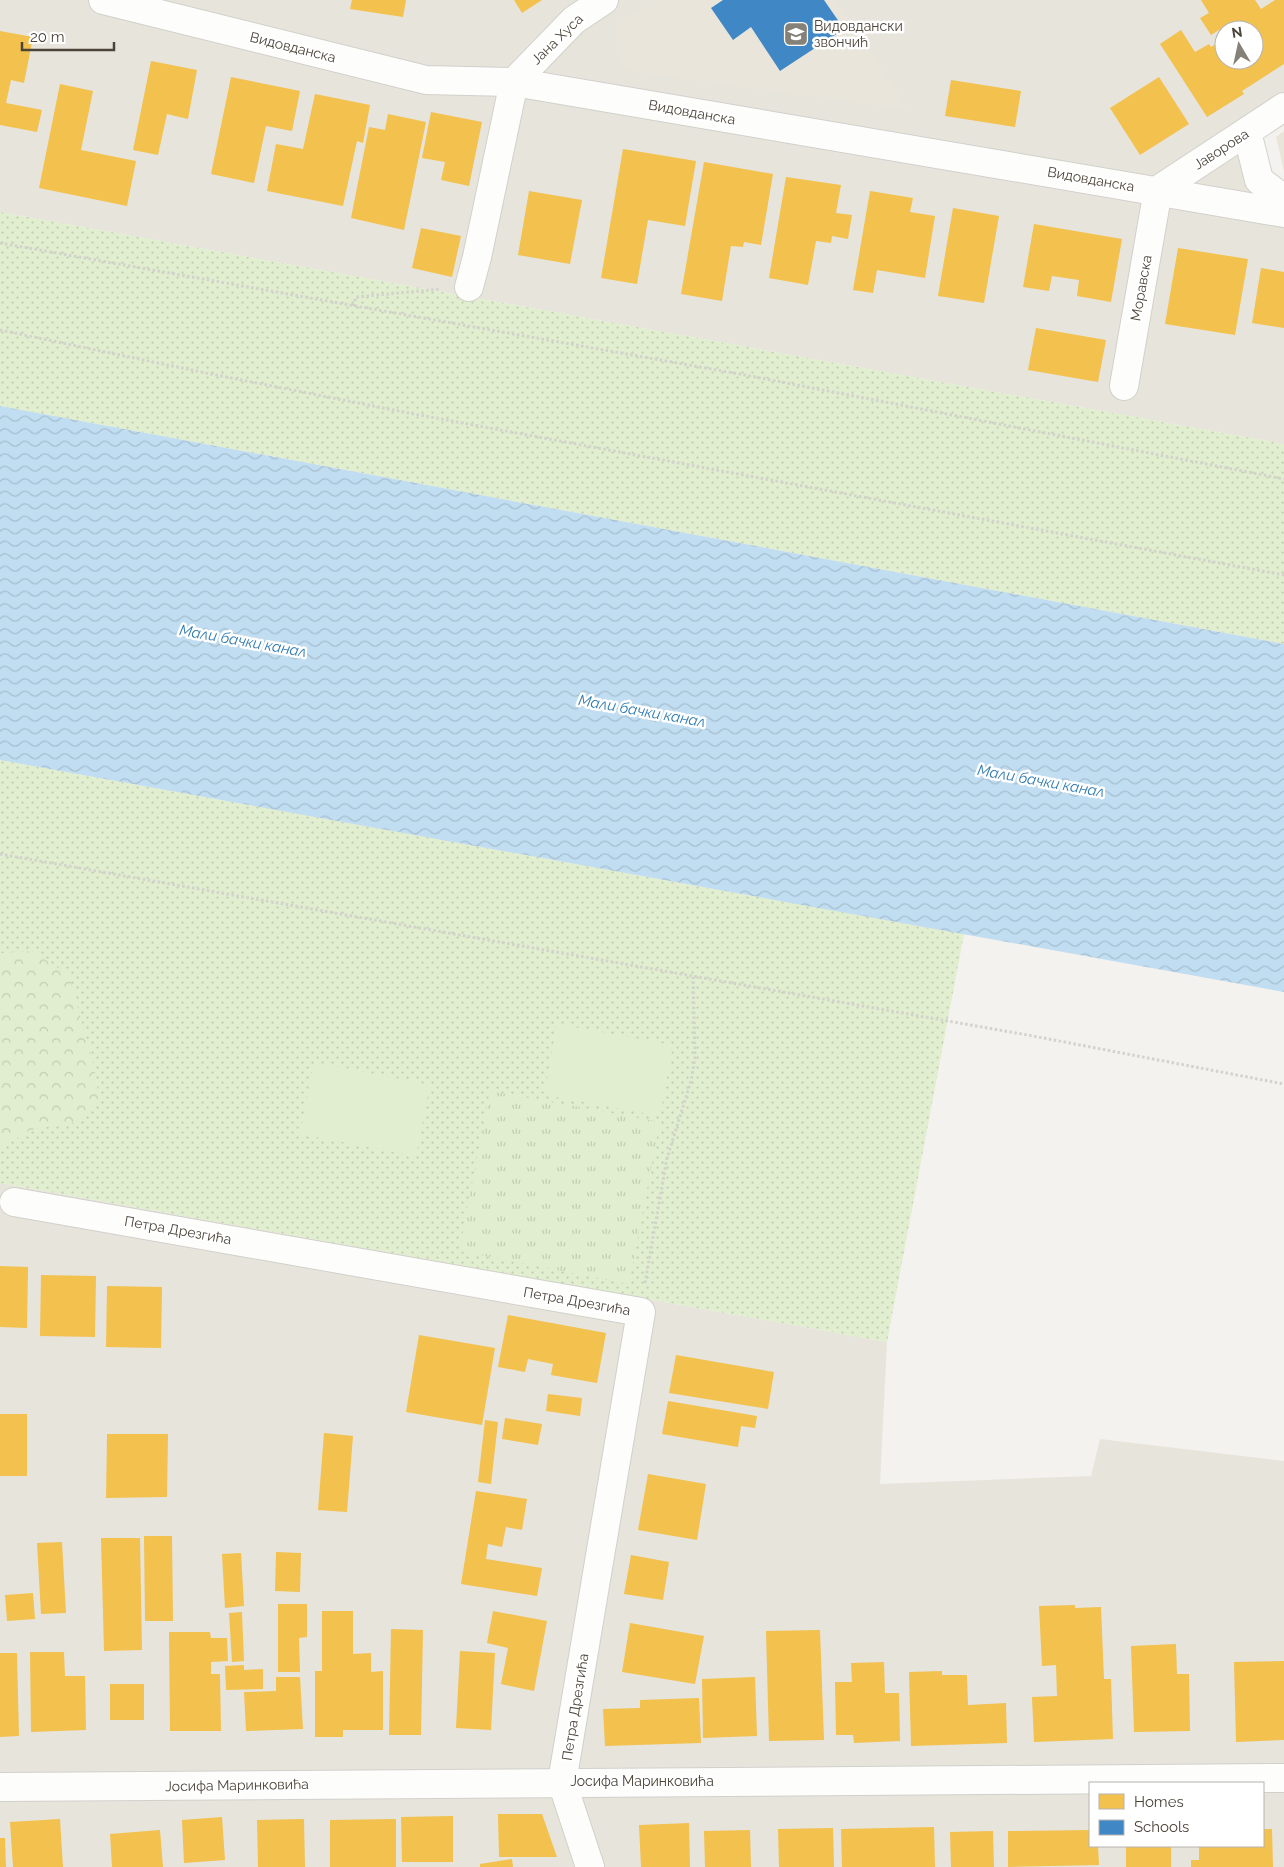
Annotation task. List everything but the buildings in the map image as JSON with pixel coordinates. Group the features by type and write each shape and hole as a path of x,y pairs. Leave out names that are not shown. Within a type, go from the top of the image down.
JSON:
{"street":[{"name":"Видовданска","path":"103,0 426,80 514,82 1158,190 1284,213"},
{"name":"Јана Хуса","path":"514,82 574,20 604,0"},
{"path":"469,287 514,82"},
{"name":"Јаворова","path":"1158,190 1284,107"},
{"path":"1247,132 1259,180 1284,199"},
{"name":"Моравска","path":"1124,386 1158,190"},
{"name":"Петра Дрезгића","path":"14,1202 640,1312 562,1782 590,1867"},
{"name":"Јосифа Маринковића","path":"0,1787 1284,1778"}],"path":[{"path":"0,243 744,375 1284,479"},
{"path":"353,306 356,297 469,287"},
{"path":"0,330 414,414 1284,575"},
{"path":"0,854 1033,1036 1284,1084"},
{"path":"640,1312 667,1158 691,1081 695,1058 693,977"}],"shaded area":[{"path":"0,0 1284,0 1284,124 1261,140 1268,173 1284,186 1284,444 0,212"},
{"path":"654,0 836,0 908,110 643,73 627,69 617,60 616,25"},
{"path":"1284,131 1284,171 1276,137"},
{"path":"0,1183 887,1342 880,1484 1091,1476 1100,1439 1284,1461 1284,1867 0,1867"}],"green space":[{"path":"0,212 1284,444 1284,644 0,406"},
{"path":"0,760 964,934 887,1342 0,1183"},
{"path":"32,951 69,975 93,1063 100,1102 82,1121 30,1130 0,1149 0,953"},
{"path":"557,1024 673,1045 660,1116 544,1095"},
{"path":"314,1062 430,1085 416,1156 300,1134"},
{"path":"490,1091 660,1122 629,1284 459,1251"}],"water":[{"name":"Мали бачки канал","path":"0,406 1284,644 1284,992 0,760"}],"place":[{"name":"Видовдански звончић","path":"796,34"}]}
